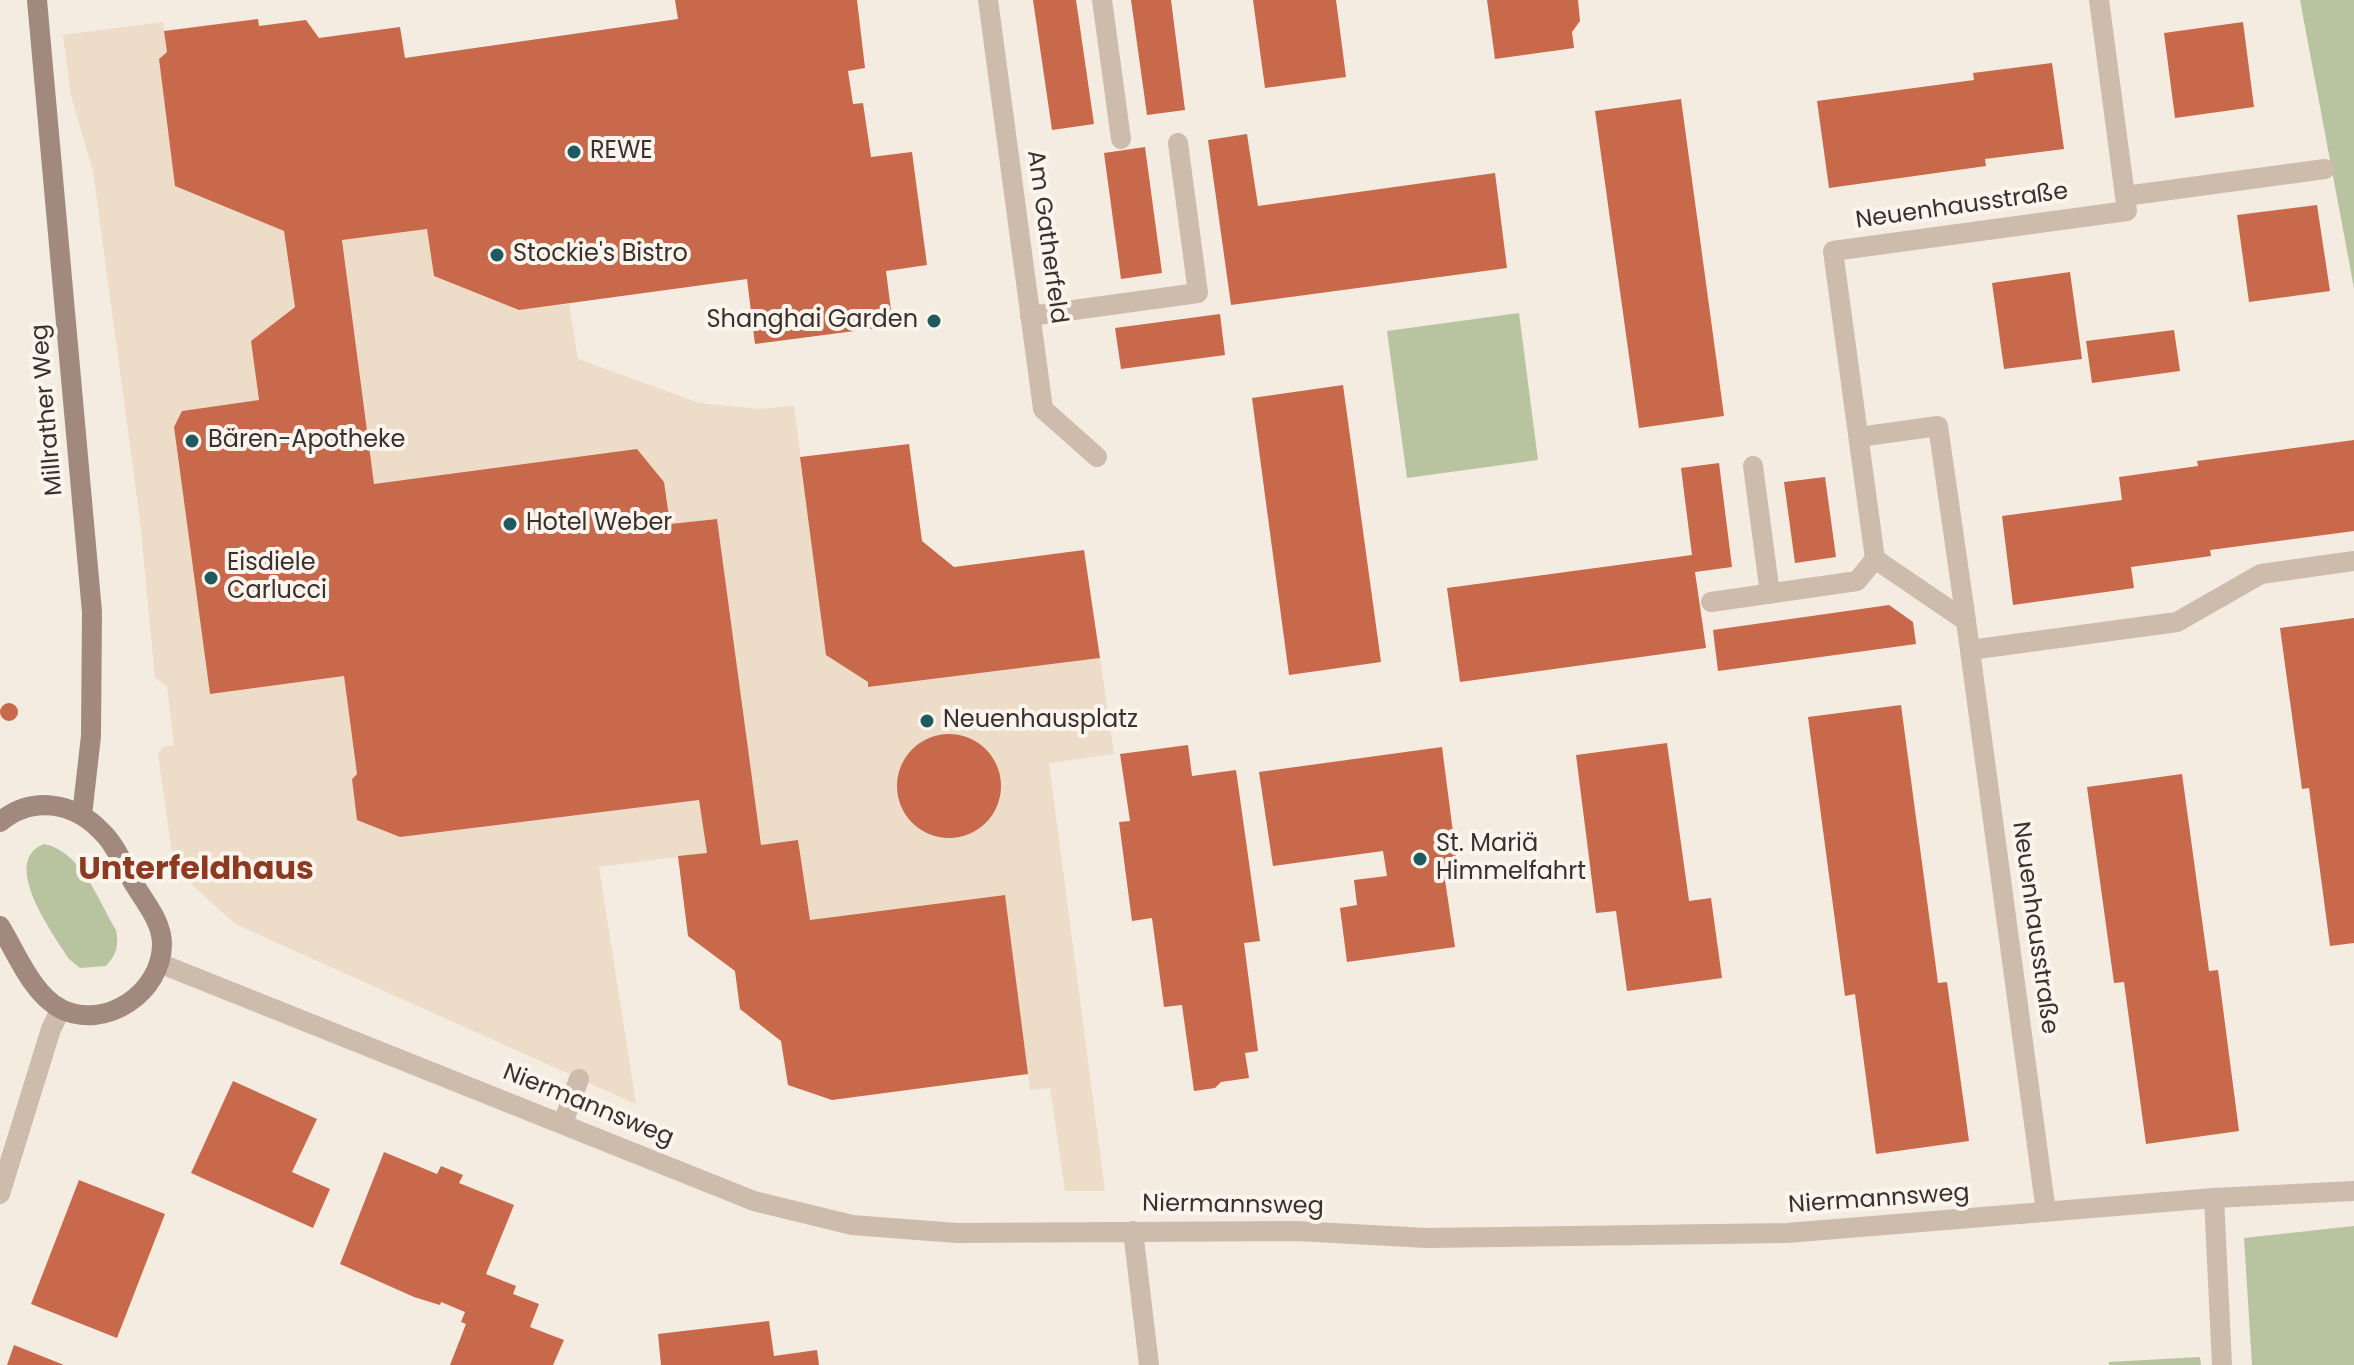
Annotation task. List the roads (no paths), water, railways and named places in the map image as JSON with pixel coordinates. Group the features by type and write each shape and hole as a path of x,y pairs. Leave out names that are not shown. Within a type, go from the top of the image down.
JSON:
{"street":[{"name":"Millrather Weg","path":"37,0 92,612 91,736 82,815"},
{"name":"Am Gatherfeld","path":"988,0 1043,409 1097,457"},
{"path":"1102,0 1121,139"},
{"path":"2099,0 2125,196 2325,169"},
{"path":"1030,316 1198,293 1178,143"},
{"name":"Neuenhausstraße","path":"1875,559 1833,251 2127,211 2125,196"},
{"name":"Neuenhausstraße","path":"1859,437 1938,426 2046,1212"},
{"path":"1753,466 1770,594"},
{"path":"1711,602 1857,581 1875,559 1966,621"},
{"path":"1970,650 2177,622 2261,574 2354,561"},
{"path":"0,822 22,806 51,803 82,815 104,833 156,920 162,942 159,963 149,984 128,1004 105,1013 85,1014 61,1009 39,990 0,926"},
{"name":"Niermannsweg","path":"159,963 754,1201 852,1225 957,1233 1296,1231 1427,1238 1787,1233 2214,1198 2354,1191"},
{"path":"0,1194 51,1029 61,1009"},
{"path":"563,1123 579,1079"},
{"path":"2214,1198 2222,1365"},
{"path":"1133,1231 1149,1365"}],"place":[{"name":"REWE","path":"574,152"},
{"name":"Stockie's Bistro","path":"497,255"},
{"name":"Shanghai Garden","path":"934,321"},
{"name":"Bären-Apotheke","path":"192,441"},
{"name":"Hotel Weber","path":"510,524"},
{"name":"Eisdiele Carlucci","path":"211,578"},
{"name":"Neuenhausplatz","path":"927,721"},
{"name":"St. Mariä Himmelfahrt","path":"1420,859"}],"district":[{"name":"Unterfeldhaus","path":"196,871"}]}
